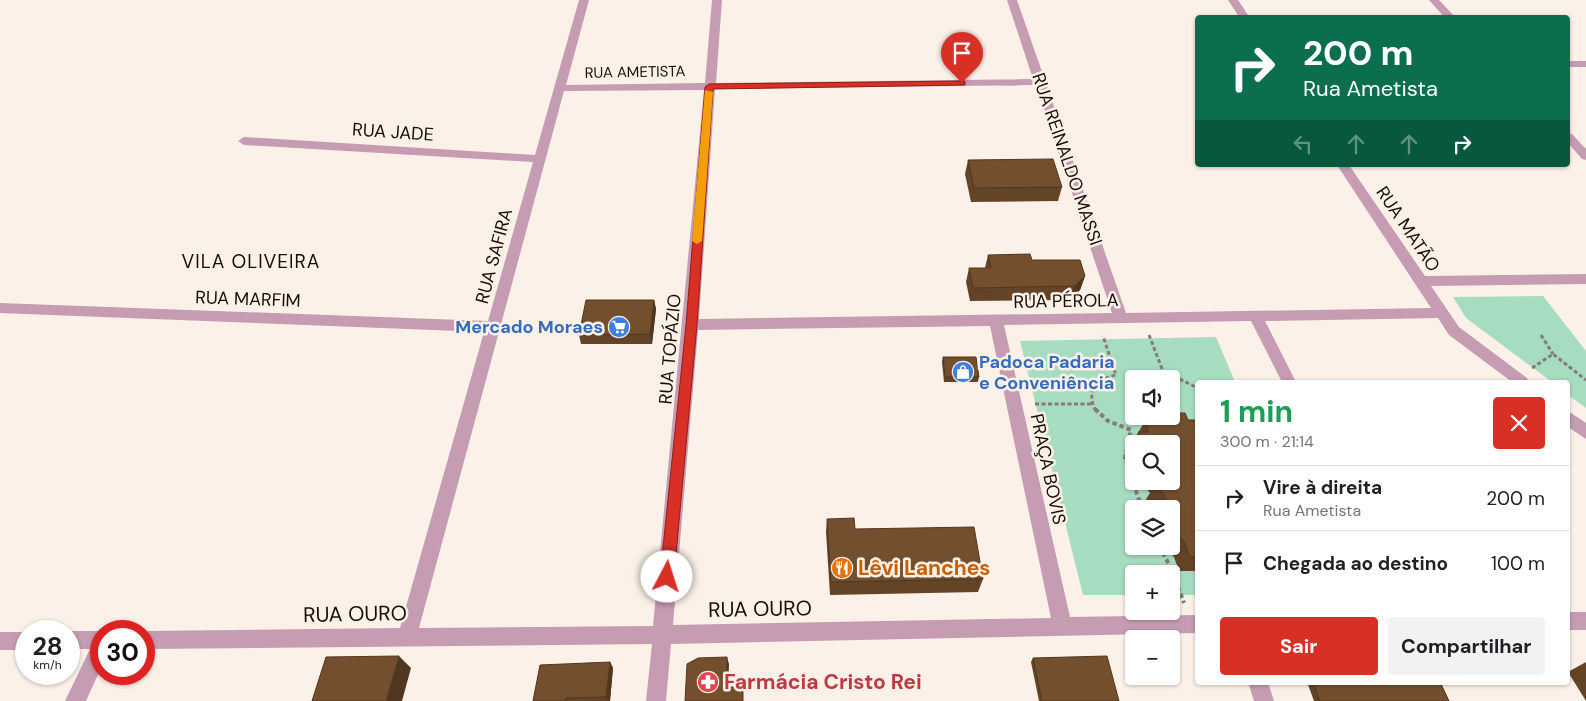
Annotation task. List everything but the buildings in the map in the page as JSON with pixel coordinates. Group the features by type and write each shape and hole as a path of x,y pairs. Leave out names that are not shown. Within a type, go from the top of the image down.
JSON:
{"street":[{"name":"RUA SAFIRA","path":"407,638 584,0"},
{"name":"RUA TOPÁZIO","path":"656,701 691,325 709,87 718,0"},
{"name":"RUA REINALDO MASSI","path":"1012,0 1121,318"},
{"path":"1233,0 1243,15"},
{"path":"1434,0 1448,15"},
{"path":"1570,64 1586,64"},
{"name":"RUA AMETISTA","path":"560,88 1040,82"},
{"path":"1570,139 1586,156"},
{"name":"RUA JADE","path":"244,141 540,159"},
{"name":"RUA MATÃO","path":"1344,167 1454,331 1519,380"},
{"path":"1421,281 1586,279"},
{"name":"RUA MARFIM","path":"0,308 494,328"},
{"name":"RUA PÉROLA","path":"691,325 1441,313"},
{"path":"1256,317 1288,380"},
{"name":"PRAÇA BOVIS","path":"996,321 1062,626"},
{"path":"1570,420 1586,432"},
{"path":"1570,621 1586,621"},
{"name":"RUA OURO","path":"155,640 662,635 1195,624"},
{"path":"0,641 15,641"},
{"path":"75,701 90,670"},
{"path":"1259,685 1264,701"}],"path":[{"path":"1098,318 1116,375 1101,379 1094,387 1091,398 1092,404 1100,416 1131,430 1125,458 1139,500"},
{"path":"1143,318 1164,374 1177,377 1195,386"},
{"path":"1541,335 1553,354 1586,380"},
{"path":"1519,380 1553,354"},
{"path":"1014,405 1092,404"},
{"path":"1164,555 1195,624"}],"green space":[{"path":"1543,296 1586,351 1586,408 1570,396 1570,380 1549,380 1466,318 1453,297"},
{"path":"1216,337 1234,380 1195,380 1195,595 1180,595 1180,565 1125,565 1125,595 1083,595 1020,341"}],"slow traffic":[{"path":"697,241 708,92"}],"place":[{"name":"Mercado Moraes","path":"619,327"},
{"name":"Padoca Padaria e Conveniência","path":"963,372"},
{"name":"Lêvi Lanches","path":"842,568"},
{"name":"Farmácia Cristo Rei","path":"708,682"}],"district":[{"name":"VILA OLIVEIRA","path":"251,261"}],"route":[{"path":"667,577 691,325 709,87 962,83"}]}
